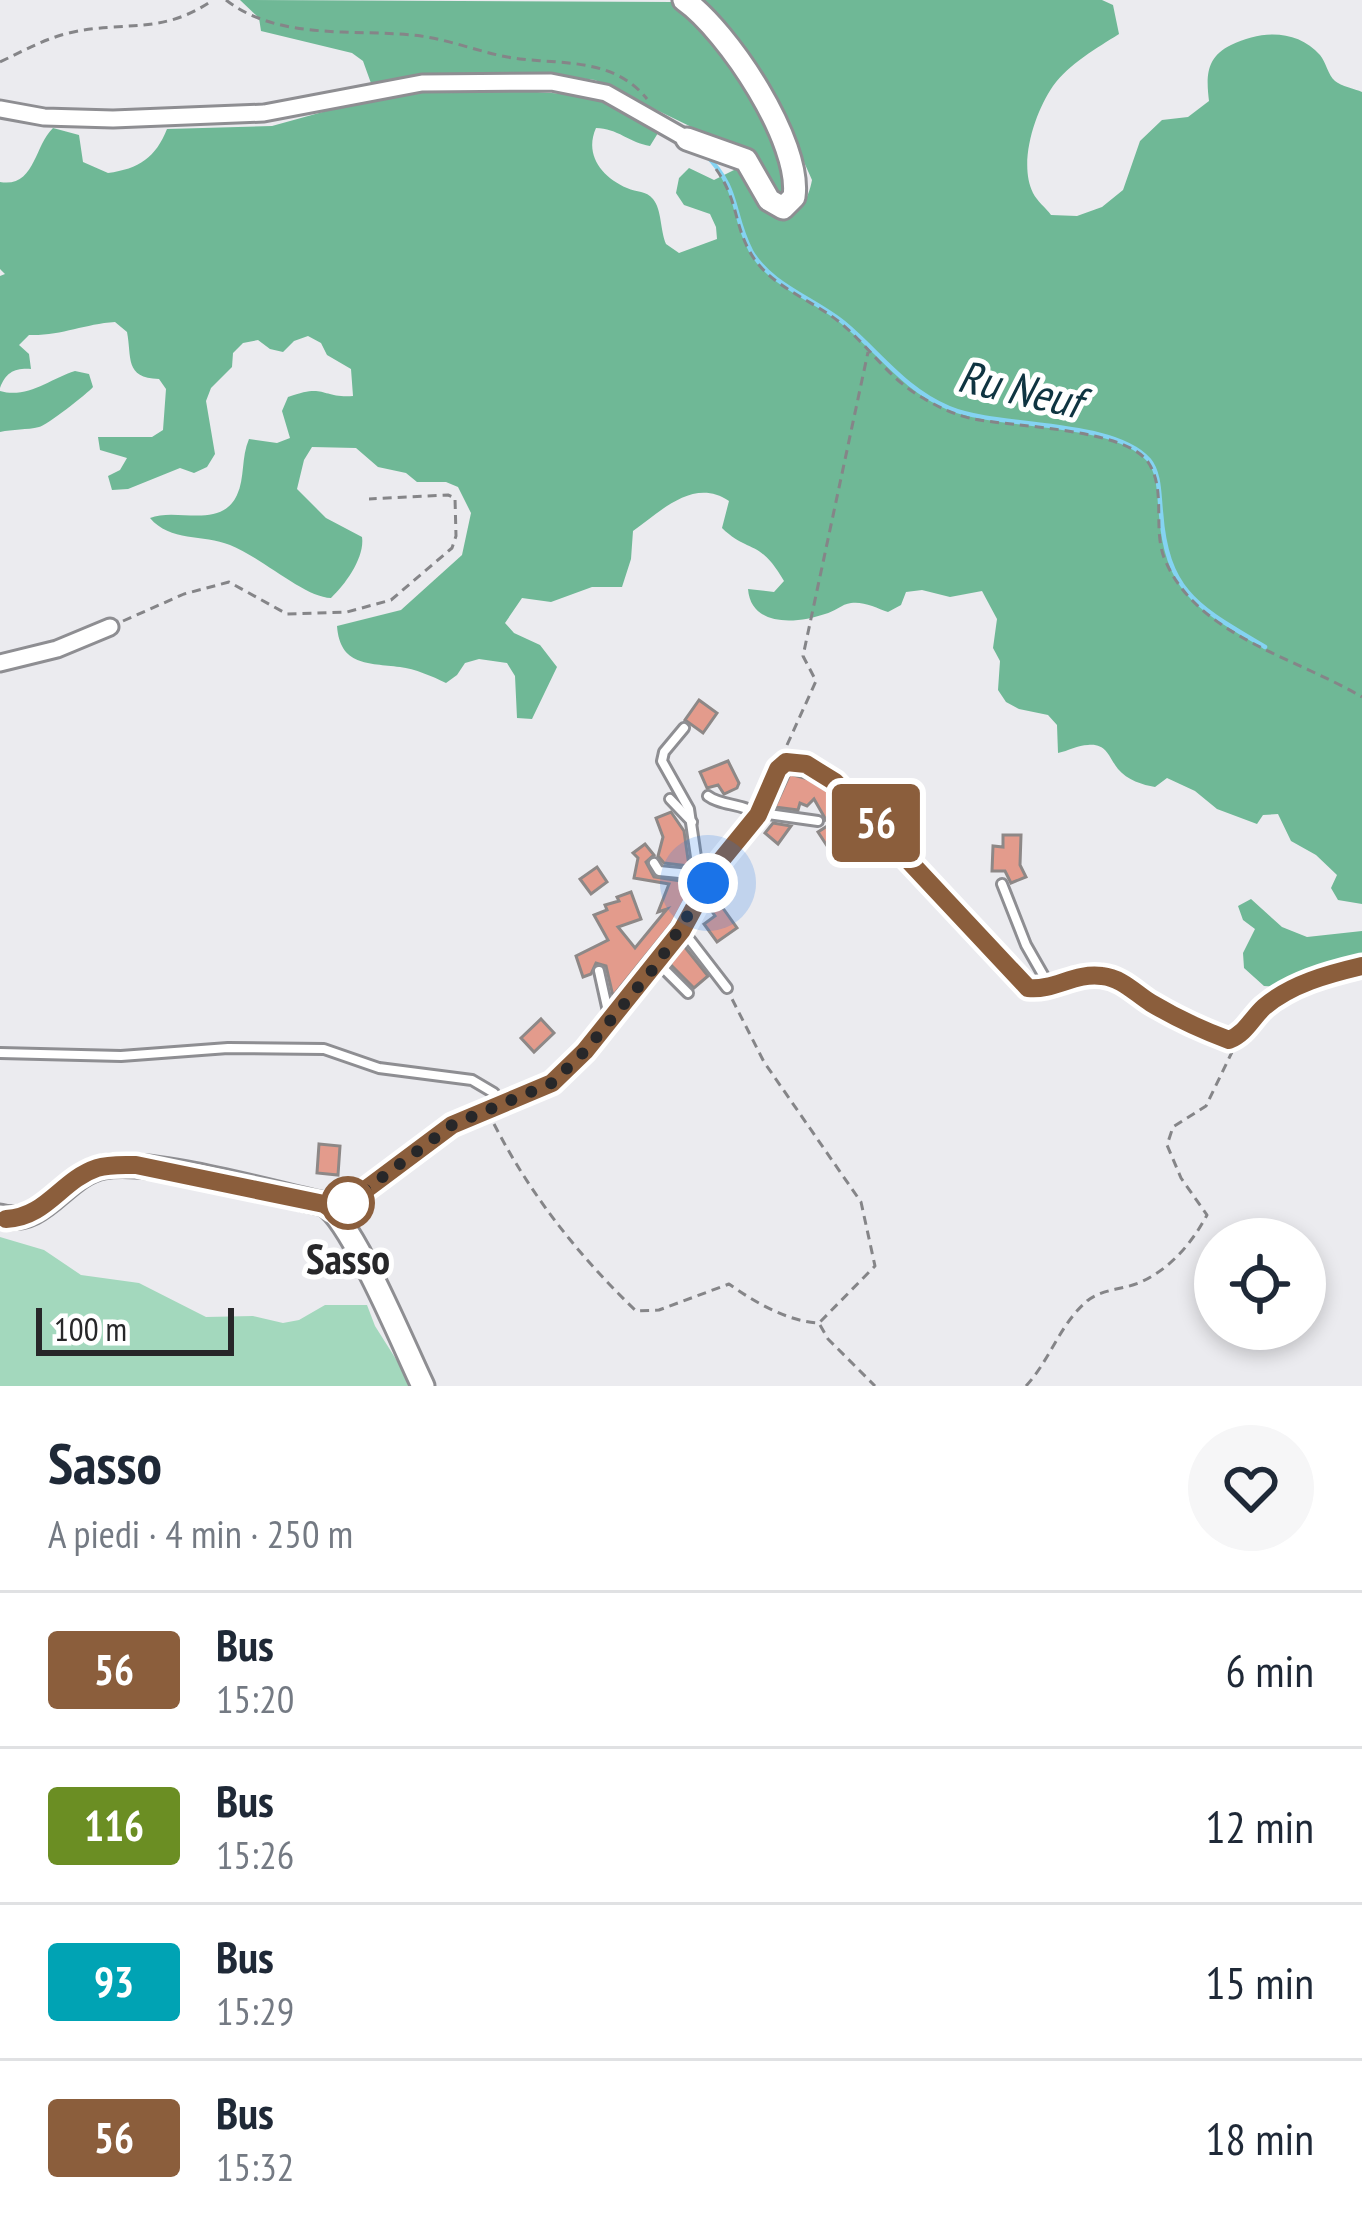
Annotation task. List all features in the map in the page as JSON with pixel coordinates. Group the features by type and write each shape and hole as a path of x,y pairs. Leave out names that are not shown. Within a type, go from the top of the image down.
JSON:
{"main road":[{"path":"684,0 710,18 787,141 797,177 794,197 782,208 770,200 746,160 687,139"},
{"path":"3,1217 37,1213 75,1180 100,1167 136,1165 306,1200 333,1210 423,1386"}],"street":[{"path":"0,109 44,117 113,119 264,113 422,83 551,82 606,93 687,139"},
{"path":"0,662 57,650 110,627"},
{"path":"333,1210 367,1190 434,1137 552,1083 658,963 682,930 704,879 759,814 778,769 786,762 796,760 835,782 1028,988 1051,988 1099,975 1121,981 1151,1003 1229,1040 1293,988 1362,966"}],"lane":[{"path":"654,862 659,871 704,879 684,797 662,760 684,728"},
{"path":"708,796 759,814 818,821"},
{"path":"670,799 693,824"},
{"path":"1002,884 1026,944 1051,988"},
{"path":"682,930 727,988"},
{"path":"658,963 688,993"},
{"path":"598,971 609,1005 609,1023"},
{"path":"0,1053 121,1056 228,1048 324,1049 380,1068 472,1080 494,1093 492,1107"}],"path":[{"path":"0,62 36,43 73,32 188,17 213,0"},
{"path":"226,0 268,22 346,34 425,37 515,58 580,62 632,83 651,106"},
{"path":"712,164 731,191 751,255 775,279 843,325 918,396 972,419 1031,424 1117,442 1148,462 1156,484 1162,556 1182,591 1209,615 1264,649 1362,697"},
{"path":"778,769 816,680 803,656 868,352"},
{"path":"110,627 184,594 229,582 287,614 347,612 391,600 452,548 458,508 448,495 369,499"},
{"path":"492,1107 513,1160 546,1210 577,1252 636,1311 659,1310 729,1284 799,1322 819,1323 874,1266 870,1234 860,1202 764,1062 727,988"},
{"path":"1026,1386 1071,1316 1091,1298 1139,1283 1167,1266 1194,1240 1207,1215 1181,1178 1167,1145 1173,1127 1206,1106 1240,1035"},
{"path":"819,1323 828,1339 875,1386"}],"green space":[{"path":"240,0 672,2 705,25 756,102 791,179 781,198 751,156 595,80 533,73 406,78 372,86 363,61 352,53 261,31 259,18"},
{"path":"698,0 1102,0 1113,5 1119,34 1060,78 1035,123 1028,153 1029,181 1051,215 1077,216 1102,207 1123,190 1140,141 1162,120 1188,117 1209,101 1212,61 1242,40 1278,35 1301,40 1320,55 1335,81 1362,92 1362,904 1338,900 1331,888 1337,875 1316,855 1291,841 1278,814 1263,815 1257,824 1217,809 1195,791 1167,778 1155,787 1140,783 1122,773 1099,746 1058,753 1057,725 1048,715 1019,709 998,690 1000,661 993,648 997,619 982,591 950,597 922,590 906,592 901,605 888,612 856,603 801,620 766,616 751,601 748,589 774,592 784,581 761,552 722,528 729,501 716,495 691,495 666,506 633,531 622,587 592,587 551,602 522,598 505,623 514,633 540,645 557,667 532,719 517,718 515,676 507,663 479,659 465,663 446,683 412,669 358,660 339,639 337,626 401,610 462,555 471,513 458,487 417,482 406,473 378,467 356,448 312,447 297,489 326,518 362,537 353,570 331,598 309,591 230,545 167,531 150,518 209,515 230,506 239,488 249,439 277,443 290,438 282,411 288,397 317,391 353,396 351,369 327,355 321,343 308,336 283,352 258,340 243,343 233,353 232,367 211,388 206,401 215,454 207,467 194,473 180,468 128,489 112,490 108,476 120,470 127,458 100,450 98,437 152,437 163,430 166,389 159,379 135,370 127,332 115,322 29,335 19,345 29,354 31,369 12,372 0,388 0,276 5,274 0,269 0,182 12,182 27,172 53,128 79,135 83,162 108,173 145,160 167,129 272,126 366,100 428,91 566,94 611,102 658,133 650,146 596,128 592,147 610,178 653,199 666,244 679,253 717,239 710,214 684,205 676,193 679,178 689,168 714,180 738,168 774,213 781,218 794,212 806,199 812,180 803,159 747,57"},
{"path":"75,371 89,374 93,387 83,396 43,425 0,432 0,391 29,390"},
{"path":"1251,899 1282,927 1307,937 1362,931 1362,978 1348,962 1278,987 1264,986 1244,968 1243,953 1255,929 1243,920 1238,906"},
{"path":"0,1237 44,1250 81,1275 139,1283 206,1317 253,1316 283,1323 325,1305 367,1305 413,1386 0,1386"}],"building":[{"path":"699,700 717,713 703,733 685,720"},
{"path":"728,761 737,788 724,794 718,785 707,788 700,772"},
{"path":"790,774 827,791 845,810 826,820 814,799 807,806 800,803 798,810 775,807"},
{"path":"671,812 684,831 689,866 664,863 658,856 663,837 656,818"},
{"path":"835,821 850,844 833,855 818,832"},
{"path":"773,823 791,826 778,844 765,833"},
{"path":"1003,835 1021,835 1020,865 1026,877 1011,883 1005,871 992,871 993,846 1003,847"},
{"path":"645,844 654,855 646,862 654,877 694,883 672,923 613,996 606,966 596,963 591,974 583,977 576,956 608,940 594,915 619,901 617,897 631,892 641,919 618,927 635,948 667,909 658,912 669,884 634,878 638,858 633,853"},
{"path":"597,867 607,882 591,894 580,879"},
{"path":"720,904 737,928 717,942 704,924"},
{"path":"684,946 708,976 694,988 670,964"},
{"path":"541,1019 554,1033 534,1052 521,1038"},
{"path":"319,1144 340,1146 338,1175 317,1173"}],"waterway":[{"name":"Ru Neuf","path":"705,154 725,179 759,263 844,323 919,391 970,415 1110,438 1149,460 1157,478 1165,540 1179,581 1205,609 1265,647"}],"bus line":[{"name":"56","path":"6,1219 37,1213 100,1167 136,1165 324,1204 333,1210 349,1202 452,1125 552,1083 585,1051 682,930 718,864 758,815 778,769 796,760 835,782 868,814 1028,988 1045,990 1099,975 1121,981 1151,1003 1229,1040 1293,988 1362,966"}],"place":[{"name":"Sasso","path":"348,1203"}],"route":[{"path":"348,1203 452,1125 552,1083 658,963 708,883"}]}
